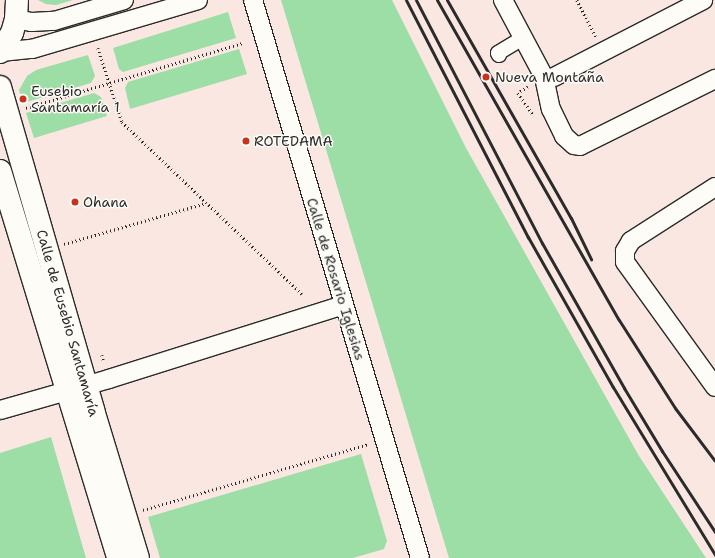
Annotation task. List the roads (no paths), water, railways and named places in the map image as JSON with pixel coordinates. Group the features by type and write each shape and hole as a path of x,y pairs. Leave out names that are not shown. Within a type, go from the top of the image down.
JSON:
{"main road":[{"path":"0,52 12,33 16,10"},
{"name":"Calle de Eusebio Santamaría","path":"0,87 77,389 118,558"},
{"name":"Calle de Eusebio Santamaría","path":"0,171 77,389 126,516 138,558"}],"street":[{"path":"16,10 32,22 54,21 124,0"},
{"path":"0,52 32,49 198,0"},
{"name":"Calle de Rosario Iglesias","path":"253,0 343,305 420,558"},
{"path":"503,0 544,77 551,108 564,136 574,145 580,146 715,79"},
{"path":"554,77 703,0"},
{"path":"499,55 498,53 523,38"},
{"path":"712,378 625,262 625,251 631,241 715,188"},
{"path":"0,410 77,389 343,305"}],"railway":[{"path":"406,0 528,237 613,387 715,555"},
{"path":"416,0 542,243 624,388 662,451 715,532"},
{"path":"437,0 619,320 675,408 715,461"},
{"path":"447,0 571,218 591,259"}],"place":[{"name":"Nueva Montaña","path":"486,77"},
{"name":"Eusebio Santamaría 1","path":"23,99"},
{"name":"ROTEDAMA","path":"246,141"},
{"name":"Ohana","path":"75,202"}]}
